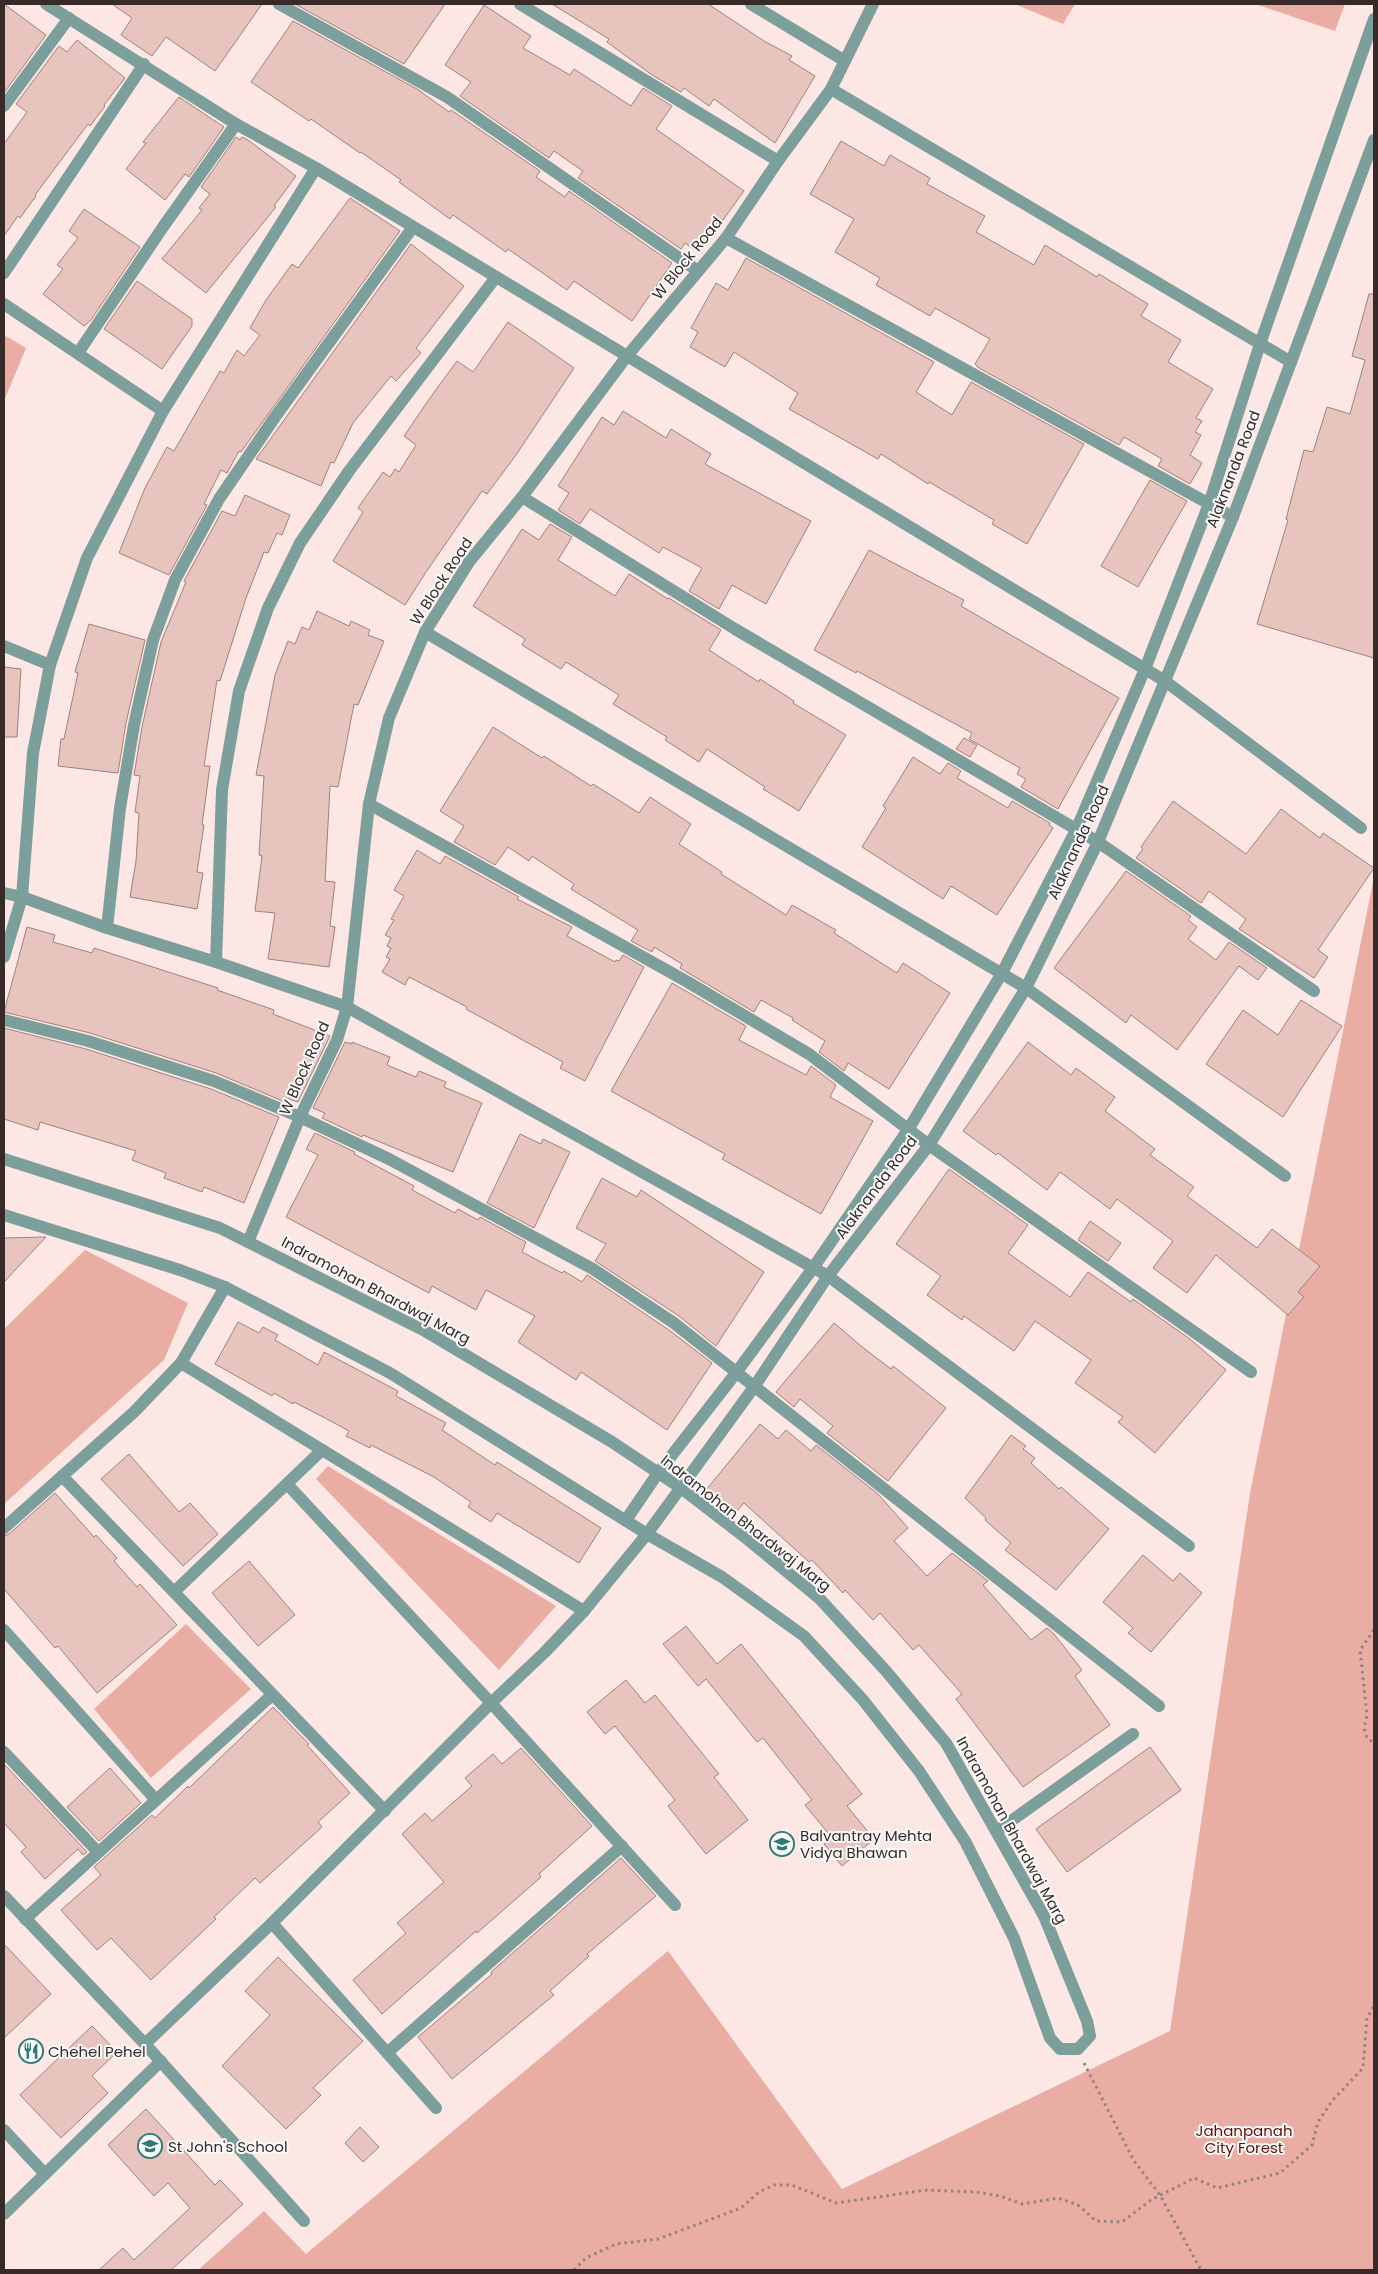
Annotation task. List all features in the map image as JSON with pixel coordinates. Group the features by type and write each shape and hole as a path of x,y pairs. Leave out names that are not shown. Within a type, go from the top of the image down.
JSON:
{"street":[{"path":"46,4 144,64 236,124 316,168 1165,681 1361,828"},
{"path":"279,4 447,97 698,271"},
{"path":"520,4 778,162"},
{"path":"751,4 845,61"},
{"name":"W Block Road","path":"248,1242 300,1117 337,1040 347,1007 369,804 389,718 425,632 469,562 522,497 627,356 726,238 831,89 873,4"},
{"path":"4,106 69,18"},
{"path":"626,1520 658,1473 736,1373 813,1268 908,1130 1002,973 1076,830 1145,669 1209,504 1260,344 1374,19"},
{"path":"4,273 144,64"},
{"path":"831,89 1291,362"},
{"path":"78,353 163,226 236,124"},
{"name":"Alaknanda Road","path":"145,2044 272,1923 584,1611 682,1488 754,1387 828,1276 929,1145 1026,988 1098,842 1233,517 1374,140"},
{"path":"4,957 22,897 33,753 50,665 87,558 162,410 316,168"},
{"path":"107,928 120,808 134,725 153,640 175,580 230,483 331,338 413,227"},
{"path":"726,238 1233,517"},
{"path":"216,962 222,790 239,691 268,608 300,543 349,471 496,277"},
{"path":"4,304 162,410"},
{"path":"522,497 735,629 1098,842 1314,991"},
{"path":"425,632 1026,988 1285,1176"},
{"path":"4,646 50,665"},
{"path":"369,804 686,980 809,1054 908,1130 1251,1372"},
{"path":"4,893 22,897 107,928 216,962 347,1007 828,1276 1189,1546"},
{"path":"4,1020 88,1041 214,1081 300,1117 389,1160 593,1269 674,1323 1159,1706"},
{"name":"Indramohan Bhardwaj Marg","path":"4,1159 220,1228 425,1331 612,1442 682,1488 819,1598 886,1671 946,1743 997,1831 1044,1916 1088,2021 1090,2036 1078,2049"},
{"path":"4,1215 180,1270 225,1287 390,1373 647,1534 722,1578 804,1636 863,1700 919,1771 964,1841 1014,1938 1050,2038 1060,2049 1078,2049"},
{"path":"4,1528 134,1412 181,1364 225,1287"},
{"path":"181,1364 584,1611"},
{"path":"174,1592 322,1450"},
{"path":"62,1476 385,1811"},
{"path":"287,1484 491,1703 675,1905"},
{"path":"4,1630 156,1800"},
{"path":"25,1919 97,1851 272,1694"},
{"path":"997,1831 1133,1734"},
{"path":"4,1752 97,1851"},
{"path":"388,2052 622,1846"},
{"path":"4,1896 161,2061 304,2221"},
{"path":"272,1923 436,2108"},
{"path":"4,2214 161,2061"},
{"path":"4,2130 45,2174"}],"path":[{"path":"1374,1630 1360,1650 1367,1715 1364,1728 1368,1738 1374,1743"},
{"path":"574,2270 586,2258 616,2244 658,2239 741,2208 758,2192 774,2185 792,2185 836,2203 927,2190 975,2192 1000,2196 1022,2204 1058,2198 1078,2205 1096,2221 1122,2222 1160,2195 1194,2178 1217,2188 1280,2173 1312,2144 1318,2122 1332,2101 1363,2068 1367,2018 1374,2006"},
{"path":"1078,2049 1093,2084 1134,2161 1160,2195 1201,2270"}],"green space":[{"path":"1014,4 1075,4 1063,24"},
{"path":"1255,4 1345,4 1335,31"},
{"path":"4,335 26,348 4,401"},
{"name":"Jahanpanah City Forest","path":"1374,877 1374,2270 198,2270 264,2211 306,2254 668,1951 842,2189 1170,2031 1250,1493"},
{"path":"85,1250 188,1303 164,1360 4,1504 4,1329"},
{"path":"328,1466 556,1606 499,1670 316,1479"},
{"path":"186,1624 251,1689 151,1778 94,1709"}],"building":[{"path":"4,4 46,35 4,93"},
{"path":"112,4 262,4 215,71 166,37 152,56 121,35 132,18"},
{"path":"295,4 445,4 404,64"},
{"path":"552,4 708,4 764,41 792,56 789,60 815,76 775,143 714,99 709,106 684,88 681,92 652,75 607,42 609,39"},
{"path":"484,5 531,36 523,48 570,75 574,69 631,106 643,88 672,106 656,129 744,191 699,253 685,243 681,249 578,178 583,171 554,151 549,158 460,96 471,82 445,65"},
{"path":"293,21 417,89 449,112 451,110 540,171 536,177 565,197 569,191 672,263 632,321 574,281 567,290 508,249 506,252 453,215 450,219 399,182 401,180 361,152 311,119 309,121 251,82"},
{"path":"77,40 125,78 90,126 88,124 20,218 18,216 4,236 4,144 27,112 16,104 59,46 67,52"},
{"path":"179,97 224,127 189,177 185,174 165,200 126,169 146,143 143,142"},
{"path":"236,137 240,140 242,137 248,140 296,176 274,206 276,207 206,293 162,259 202,210 199,208 210,194 201,187"},
{"path":"841,141 884,166 890,155 930,178 927,184 985,216 976,232 1034,265 1045,245 1097,277 1099,274 1148,304 1141,316 1181,340 1168,362 1213,389 1196,418 1202,421 1195,432 1201,435 1190,455 1202,463 1190,484 1158,466 1162,459 1124,437 1119,445 979,368 975,364 990,339 935,308 930,316 876,285 880,278 835,252 854,219 810,194"},
{"path":"350,198 400,231 241,452 239,451 227,473 221,470 204,504 207,505 169,575 119,553 145,488 167,447 174,451 220,371 224,373 237,350 244,356 260,335 250,328 266,300 292,264 298,268"},
{"path":"84,209 140,247 91,320 84,326 43,294 63,269 57,265 78,238 69,231"},
{"path":"411,244 464,286 416,348 421,353 396,381 391,376 353,423 334,463 331,462 321,486 256,459"},
{"path":"746,258 934,362 916,392 952,415 971,382 1084,444 1027,544 992,524 994,520 929,482 928,484 881,454 878,459 789,409 798,393 734,352 725,367 690,347 698,332 691,328 716,283 728,290"},
{"path":"137,281 192,319 192,326 162,369 104,329"},
{"path":"1369,294 1374,294 1374,658 1257,624 1288,520 1286,519 1304,450 1313,452 1327,407 1350,414 1365,360 1352,356"},
{"path":"508,322 574,368 516,455 487,494 482,491 405,605 333,561 363,512 358,508 383,472 390,477 395,469 399,472 416,445 404,436 457,361 473,372"},
{"path":"623,411 666,438 671,429 711,454 705,464 811,521 766,604 732,585 719,609 689,591 702,568 663,547 659,553 590,509 580,524 558,510 569,493 558,486 602,417 614,425"},
{"path":"1150,480 1187,501 1138,587 1101,566"},
{"path":"245,495 290,515 282,535 277,533 268,553 264,552 246,598 220,681 217,680 204,766 210,766 197,872 203,873 197,909 130,897 136,861 139,813 135,812 140,776 134,775 142,727 161,642 186,582 184,581 222,511 235,516"},
{"path":"550,524 572,537 558,560 615,596 629,574 669,598 721,630 709,650 759,682 760,679 794,701 793,703 846,735 799,811 763,789 765,787 707,749 699,762 665,740 667,737 613,704 619,695 566,662 561,669 522,645 525,639 473,606 522,529 539,540"},
{"path":"869,550 964,600 961,606 1119,698 1058,809 1021,787 1026,779 1017,774 1020,768 969,739 972,733 814,650"},
{"path":"317,611 349,626 351,621 370,630 368,635 384,641 358,705 354,704 338,787 330,786 325,881 335,882 330,926 335,927 329,967 268,959 275,913 255,911 262,856 259,855 264,776 256,775 275,675 288,641 295,644 302,627 309,630"},
{"path":"89,624 145,640 126,723 118,773 58,766 61,739 64,739 78,673 75,672"},
{"path":"4,667 21,669 17,737 4,737"},
{"path":"493,727 542,758 544,756 591,786 593,784 639,813 650,797 691,824 679,844 722,872 721,874 786,915 792,905 836,930 834,933 897,973 903,963 950,993 889,1089 848,1063 844,1071 819,1052 825,1041 792,1020 793,1018 761,1000 754,1012 680,968 682,964 654,947 652,952 631,941 638,930 571,889 574,884 532,856 529,861 508,847 495,865 454,842 464,826 440,811"},
{"path":"964,738 977,745 970,757 956,749"},
{"path":"913,757 940,774 948,763 961,771 957,778 1008,808 1012,801 1050,823 1049,825 1053,828 997,915 951,886 943,899 862,847 886,808 883,806"},
{"path":"1173,801 1246,854 1281,809 1320,838 1323,833 1374,868 1318,950 1328,957 1314,978 1239,929 1246,919 1209,891 1201,903 1136,858 1143,849 1141,847"},
{"path":"417,850 440,864 445,856 519,897 517,899 572,927 567,936 615,962 616,960 619,961 623,955 644,967 585,1081 560,1068 563,1062 466,1009 467,1007 409,977 405,985 382,972 390,959 386,957 391,948 387,946 391,938 385,935 394,920 391,919 404,896 394,890"},
{"path":"1126,871 1191,916 1188,920 1197,927 1188,939 1216,960 1229,942 1267,968 1258,980 1239,966 1177,1050 1131,1015 1126,1023 1054,968"},
{"path":"27,927 55,935 53,942 92,953 94,948 218,988 217,990 274,1010 273,1014 330,1036 298,1102 286,1098 285,1102 216,1073 90,1033 4,1012"},
{"path":"672,983 746,1026 739,1040 806,1075 811,1066 836,1085 830,1097 873,1121 821,1214 722,1159 725,1154 611,1091"},
{"path":"1301,1000 1342,1026 1283,1117 1206,1064 1243,1010 1278,1035"},
{"path":"4,1028 86,1049 211,1089 279,1117 244,1203 204,1187 202,1192 164,1178 166,1173 132,1160 136,1151 40,1122 38,1130 4,1119"},
{"path":"345,1042 352,1044 352,1042 390,1057 387,1065 416,1077 419,1071 446,1082 444,1087 482,1103 453,1172 363,1135 362,1137 322,1118 325,1113 313,1108"},
{"path":"1028,1042 1071,1075 1076,1068 1115,1097 1105,1111 1155,1149 1150,1155 1194,1187 1187,1196 1257,1248 1272,1229 1320,1266 1298,1292 1304,1297 1288,1315 1216,1255 1187,1293 1153,1268 1173,1241 1117,1199 1110,1209 1060,1172 1047,1190 998,1153 996,1155 963,1131"},
{"path":"315,1133 355,1152 354,1154 414,1186 412,1190 455,1213 458,1209 478,1220 480,1217 526,1242 522,1252 562,1273 564,1271 582,1282 587,1275 589,1276 669,1330 712,1363 667,1430 581,1372 576,1380 518,1342 535,1316 486,1290 476,1310 432,1286 429,1293 286,1217 318,1155 306,1149"},
{"path":"520,1134 541,1144 543,1139 570,1152 534,1228 487,1203"},
{"path":"949,1169 1028,1225 1008,1253 1070,1297 1088,1272 1131,1302 1133,1299 1190,1339 1226,1370 1155,1453 1118,1422 1123,1417 1075,1383 1091,1360 1035,1321 1014,1351 964,1316 962,1320 927,1295 941,1276 896,1244"},
{"path":"602,1178 637,1197 641,1190 764,1272 716,1346 679,1316 595,1261 606,1244 576,1228"},
{"path":"1090,1221 1121,1243 1108,1261 1078,1240"},
{"path":"46,1237 4,1282 4,1238"},
{"path":"238,1322 259,1333 263,1327 278,1335 275,1340 318,1365 324,1352 398,1391 396,1396 446,1423 442,1430 495,1465 497,1462 601,1528 579,1563 497,1513 491,1522 468,1507 471,1502 434,1477 371,1445 370,1448 346,1436 349,1431 294,1402 293,1404 274,1393 272,1396 215,1364"},
{"path":"834,1323 891,1369 893,1366 946,1408 888,1481 827,1433 833,1426 800,1399 794,1407 776,1392"},
{"path":"760,1424 778,1439 786,1430 811,1451 816,1445 878,1494 908,1528 894,1541 927,1576 952,1553 988,1581 983,1585 1031,1640 1047,1628 1054,1634 1082,1670 1075,1676 1110,1725 1023,1787 956,1699 962,1694 919,1645 913,1650 880,1613 873,1620 845,1590 843,1593 812,1560 809,1562 744,1503 734,1514 706,1490"},
{"path":"1011,1435 1026,1446 1023,1449 1035,1458 1031,1463 1059,1489 1061,1487 1109,1529 1056,1590 1005,1550 1011,1543 985,1520 986,1518 965,1498"},
{"path":"129,1454 179,1512 190,1503 218,1534 183,1566 101,1479"},
{"path":"55,1493 94,1537 96,1535 117,1558 114,1561 137,1587 140,1584 177,1625 97,1693 58,1646 55,1648 4,1589 4,1536 9,1534"},
{"path":"1143,1555 1173,1581 1180,1573 1202,1593 1151,1652 1128,1633 1133,1628 1103,1602"},
{"path":"249,1561 295,1615 258,1646 212,1593"},
{"path":"686,1626 717,1664 741,1644 862,1794 847,1806 874,1839 842,1866 824,1844 832,1838 805,1805 812,1800 763,1738 757,1742 706,1679 698,1686 663,1644"},
{"path":"626,1680 645,1703 655,1695 719,1774 714,1777 748,1820 706,1854 668,1806 675,1800 615,1726 605,1734 587,1712"},
{"path":"273,1707 309,1744 307,1745 350,1793 318,1822 322,1827 260,1883 255,1878 214,1917 216,1919 151,1980 111,1938 97,1950 61,1910 101,1875 94,1867 152,1815 155,1818 188,1786 189,1788"},
{"path":"1150,1747 1181,1790 1067,1872 1036,1829"},
{"path":"521,1748 592,1826 539,1874 541,1877 477,1933 476,1931 382,2014 353,1980 406,1933 397,1923 444,1882 402,1834 425,1813 432,1821 472,1786 465,1778 493,1754 502,1764"},
{"path":"4,1764 87,1852 83,1855 78,1849 45,1879 21,1852 26,1847 4,1823"},
{"path":"110,1768 141,1803 99,1841 67,1807"},
{"path":"621,1858 656,1896 587,1954 589,1956 550,1991 554,1995 452,2079 418,2037 492,1974 491,1972"},
{"path":"4,1944 51,1994 4,2038"},
{"path":"278,1957 363,2041 313,2088 321,2095 286,2129 222,2066 270,2015 245,1991"},
{"path":"92,2026 117,2052 92,2076 108,2093 61,2138 20,2095"},
{"path":"146,2109 215,2185 220,2180 243,2204 171,2270 99,2270 123,2248 134,2260 190,2208 168,2183 154,2196 108,2145"},
{"path":"360,2127 379,2147 363,2162 345,2143"}],"place":[{"name":"Balvantray Mehta Vidya Bhawan","path":"782,1844"},
{"name":"Chehel Pehel","path":"31,2051"},
{"name":"St John's School","path":"150,2146"}]}
